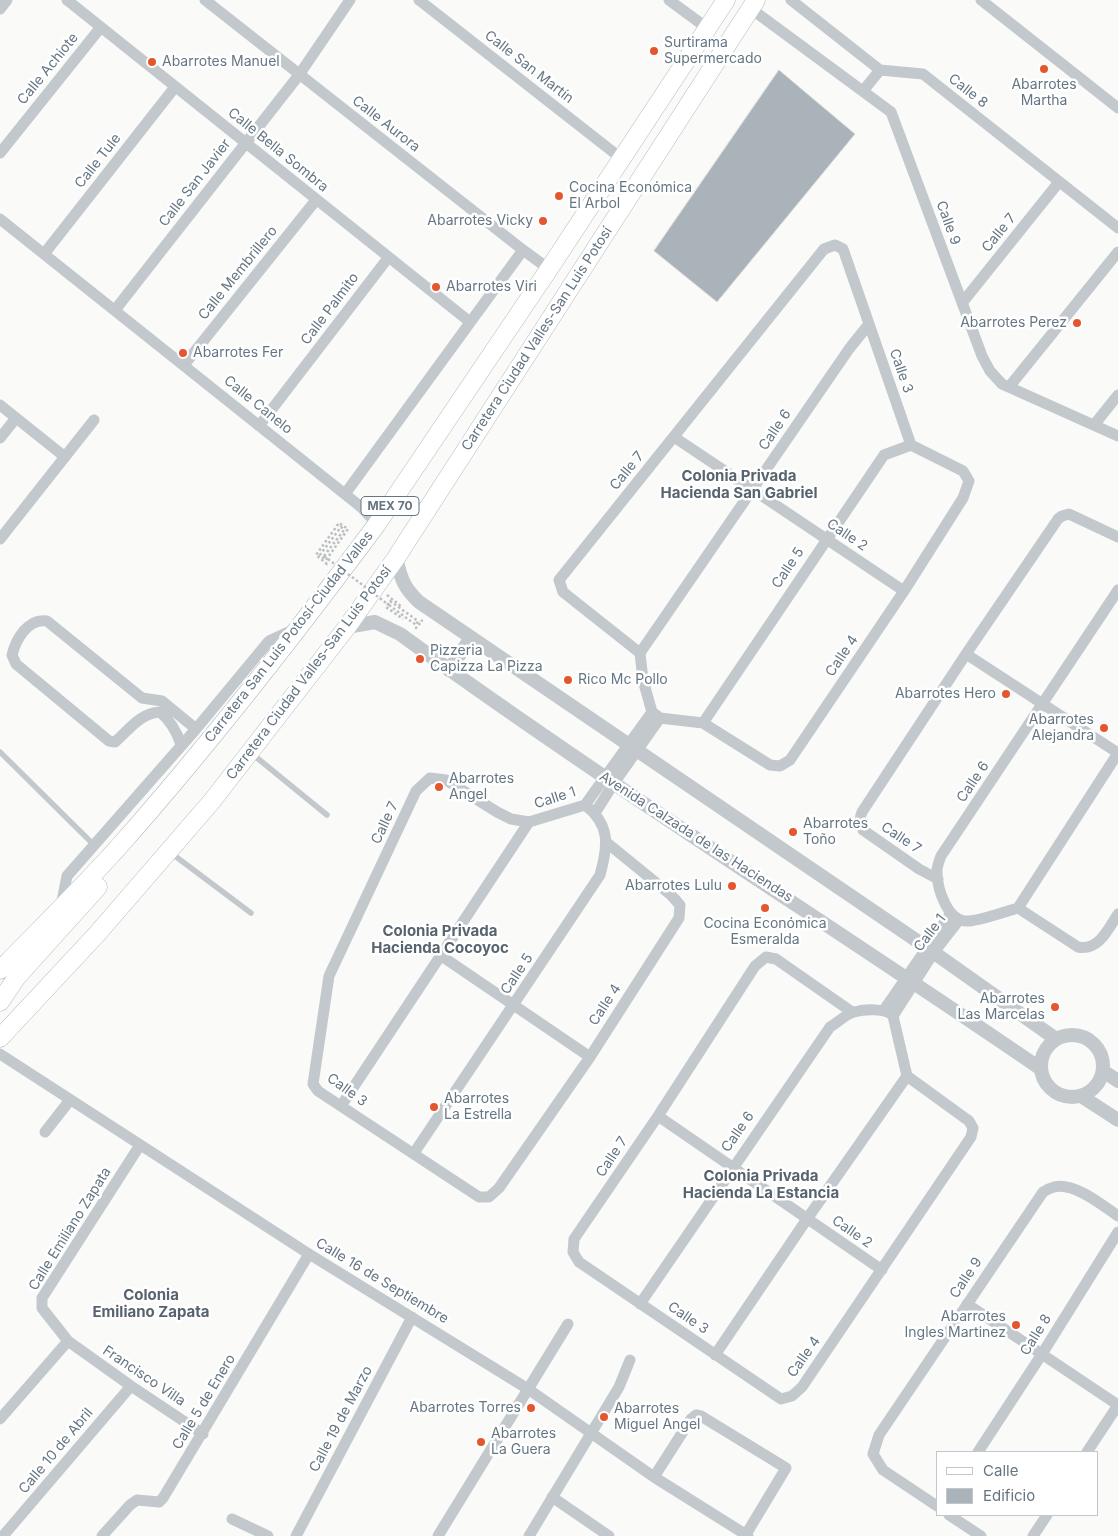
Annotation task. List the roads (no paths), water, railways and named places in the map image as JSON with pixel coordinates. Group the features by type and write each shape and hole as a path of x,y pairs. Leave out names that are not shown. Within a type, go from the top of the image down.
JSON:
{"main road":[{"name":"Carretera San Luis Potosí-Ciudad Valles","path":"0,970 123,842 234,711 349,562 377,524 549,269 726,0"},
{"name":"Carretera Ciudad Valles-San Luis Potosí","path":"0,1038 97,934 212,801 347,627 396,558 753,4"},
{"path":"0,1002 17,977 116,866 122,853 123,842"}],"street":[{"path":"0,9 7,0"},
{"name":"Calle Bella Sombra","path":"67,0 470,322"},
{"name":"Calle Aurora","path":"205,0 522,250 549,269"},
{"name":"Calle San Javier","path":"115,310 299,74 350,0"},
{"name":"Calle San Martín","path":"418,0 622,159"},
{"path":"670,0 707,28"},
{"path":"791,0 880,70 863,91"},
{"path":"981,0 1118,108"},
{"name":"Calle 9","path":"753,4 891,112 982,356 990,371 1002,384 1118,436"},
{"name":"Calle Achiote","path":"0,153 101,27"},
{"name":"Calle 8","path":"880,70 923,74 1118,228"},
{"name":"Calle Tule","path":"44,254 175,87"},
{"name":"Calle 7","path":"962,303 1059,182"},
{"name":"Calle Membrillero","path":"184,366 316,200"},
{"name":"Calle Canelo","path":"0,219 345,494 377,524"},
{"name":"Calle 7","path":"640,653 563,592 559,580 824,249 835,245"},
{"name":"Calle 3","path":"835,245 843,249 911,445"},
{"path":"345,494 522,250"},
{"path":"1009,387 1118,252"},
{"name":"Calle Palmito","path":"260,426 388,258"},
{"name":"Calle 6","path":"640,653 848,349 868,324"},
{"path":"1094,425 1118,395"},
{"path":"0,405 65,457"},
{"path":"0,438 16,418"},
{"path":"0,539 94,420"},
{"name":"Calle 2","path":"674,437 904,591"},
{"name":"Calle 4","path":"703,723 770,765 780,766 790,760 904,591 963,498 969,481 963,471 911,445"},
{"name":"Calle 5","path":"703,723 884,455 911,445"},
{"name":"Calle 7","path":"938,879 919,869 863,830 860,825 862,812 1055,522 1062,516 1069,514 1118,537"},
{"path":"396,558 401,578 407,591 419,602 930,949 1056,1039"},
{"name":"Calle 6","path":"955,916 941,894 937,868 941,856 1118,590"},
{"path":"182,745 168,718 160,712 151,712 141,717 115,742 109,741 16,664 12,655 16,642 29,626 39,620 47,621 142,698 162,700 196,729"},
{"name":"Avenida Calzada de las Haciendas","path":"347,627 375,622 400,634 609,780 910,979 1040,1070"},
{"path":"60,908 67,876 95,846 270,641 299,627"},
{"path":"449,670 471,638"},
{"path":"640,653 643,680 656,715 703,723"},
{"path":"966,654 1118,753 1018,908 1078,947 1086,948 1092,947 1098,942 1118,914"},
{"name":"Calle 1","path":"430,778 446,780 497,812 511,819 529,822 585,805 609,780 656,715"},
{"name":"Calle 7","path":"313,1084 329,976 416,791 430,778"},
{"name":"Calle 1","path":"595,813 609,780"},
{"name":"Calle 5","path":"414,1153 600,875 606,856 606,842 601,822 595,813 585,805"},
{"path":"340,1106 529,822"},
{"name":"Calle 4","path":"490,1197 499,1188 590,1057 679,918 680,905 671,895 606,842"},
{"name":"Calle 1","path":"889,1013 930,949 955,916 969,921 1018,908"},
{"path":"440,955 590,1057"},
{"name":"Calle 7","path":"573,1252 574,1239 658,1116 755,966 766,957 776,959 852,1012"},
{"path":"715,1355 907,1076 889,1013 852,1012"},
{"name":"Calle 6","path":"640,1304 830,1028 852,1012"},
{"path":"1071,1035 1086,1038 1098,1048 1102,1055 1103,1071 1096,1087 1081,1096 1065,1097 1051,1090 1042,1077 1040,1070 1044,1052 1056,1039 1071,1035"},
{"name":"Calle 16 de Septiembre","path":"0,1054 309,1254 528,1389 654,1477 746,1536"},
{"path":"1103,1071 1118,1081"},
{"name":"Calle 4","path":"792,1396 802,1387 971,1137 973,1128 969,1121 907,1076"},
{"name":"Calle 3","path":"313,1084 340,1106 479,1197 490,1197"},
{"path":"1081,1096 1118,1120"},
{"path":"46,1132 70,1100"},
{"name":"Calle 2","path":"658,1116 882,1270"},
{"name":"Calle Emiliano Zapata","path":"68,1342 42,1308 42,1298 140,1145"},
{"name":"Calle 9","path":"936,1505 883,1470 873,1454 879,1435 1043,1192 1054,1187 1068,1187 1081,1192 1118,1216"},
{"name":"Calle 8","path":"979,1451 1118,1232"},
{"name":"Calle 3","path":"573,1252 579,1262 781,1399 792,1396"},
{"name":"Calle 5 de Enero","path":"102,1536 130,1505 137,1500 159,1502 203,1434 309,1254"},
{"path":"967,1304 1118,1405 1089,1451"},
{"name":"Calle 19 de Marzo","path":"296,1536 412,1317"},
{"path":"438,1536 568,1324"},
{"path":"0,1419 68,1342"},
{"name":"Francisco Villa","path":"68,1342 203,1434"},
{"path":"529,1536 619,1387 630,1360"},
{"name":"Calle 10 de Abril","path":"3,1536 131,1386"},
{"path":"654,1477 691,1419 696,1415 702,1416 786,1468 746,1536"},
{"path":"552,1497 609,1536"},
{"path":"951,1516 981,1536"},
{"path":"1033,1536 1046,1516"},
{"path":"232,1519 268,1536"}],"lane":[{"path":"0,752 95,846"},
{"path":"250,752 326,815"},
{"path":"169,851 251,913"}],"place":[{"name":"Surtirama Supermercado","path":"654,51"},
{"name":"Abarrotes Manuel","path":"152,62"},
{"name":"Abarrotes Martha","path":"1044,69"},
{"name":"Cocina Económica El Arbol","path":"559,196"},
{"name":"Abarrotes Vicky","path":"543,221"},
{"name":"Abarrotes Viri","path":"436,287"},
{"name":"Abarrotes Perez","path":"1077,323"},
{"name":"Abarrotes Fer","path":"183,353"},
{"name":"Pizzeria Capizza La Pizza","path":"420,659"},
{"name":"Rico Mc Pollo","path":"568,680"},
{"name":"Abarrotes Hero","path":"1006,694"},
{"name":"Abarrotes Alejandra","path":"1104,728"},
{"name":"Abarrotes Angel","path":"439,787"},
{"name":"Abarrotes Toño","path":"793,832"},
{"name":"Abarrotes Lulu","path":"732,886"},
{"name":"Cocina Económica Esmeralda","path":"765,908"},
{"name":"Abarrotes Las Marcelas","path":"1055,1007"},
{"name":"Abarrotes La Estrella","path":"434,1107"},
{"name":"Abarrotes Ingles Martinez","path":"1016,1325"},
{"name":"Abarrotes Torres","path":"531,1408"},
{"name":"Abarrotes Miguel Angel","path":"604,1417"},
{"name":"Abarrotes La Guera","path":"481,1442"}],"district":[{"name":"Colonia Privada Hacienda San Gabriel","path":"739,484"},
{"name":"Colonia Privada Hacienda Cocoyoc","path":"440,940"},
{"name":"Colonia Privada Hacienda La Estancia","path":"761,1184"},
{"name":"Colonia Emiliano Zapata","path":"151,1304"}]}
